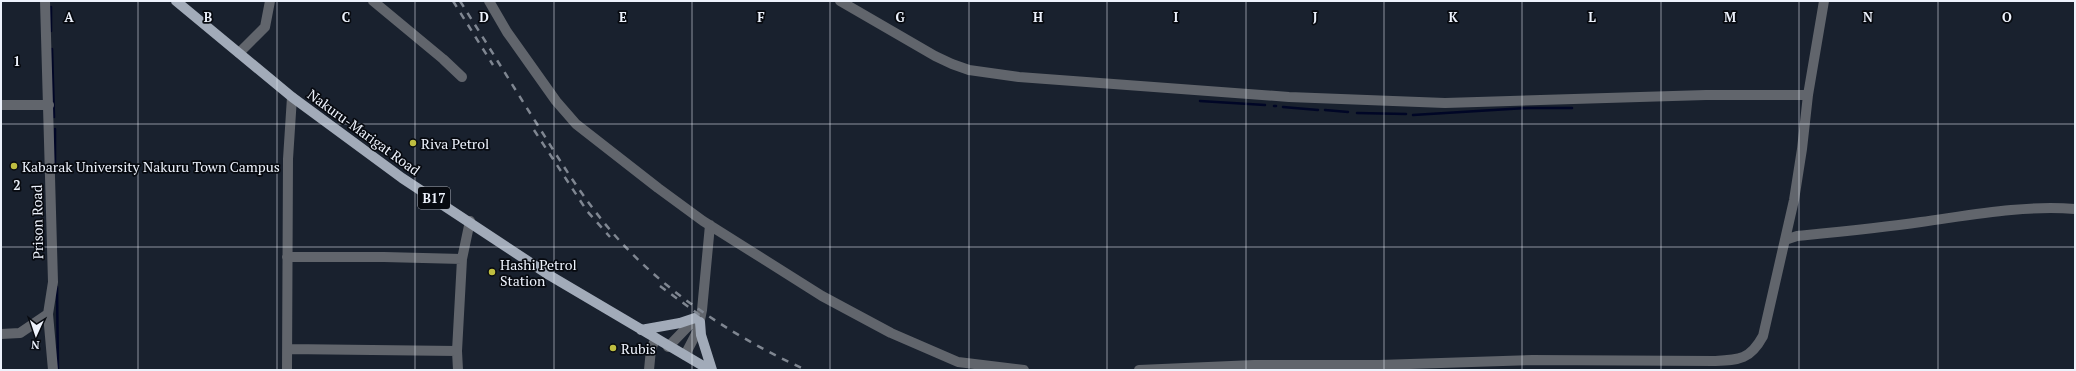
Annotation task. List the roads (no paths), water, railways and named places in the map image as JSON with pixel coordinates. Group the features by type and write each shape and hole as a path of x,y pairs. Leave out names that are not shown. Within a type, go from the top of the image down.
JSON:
{"main road":[{"name":"Nakuru-Marigat Road","path":"176,1 292,97 402,178 470,221 549,275 656,338 668,347 711,370"},
{"path":"641,330 699,318 701,335 711,370"}],"street":[{"name":"Prison Road","path":"45,1 49,105 52,282 48,314 53,370"},
{"path":"239,53 265,27 270,1"},
{"path":"372,1 443,59 462,77"},
{"path":"489,1 507,32 556,101 576,124 658,188 710,225 822,296 891,333 958,362 1024,370"},
{"path":"840,1 935,56 952,64 969,70 1019,77 1289,97 1445,103 1706,95 1808,95"},
{"path":"1139,370 1254,365 1379,365 1532,360 1734,360 1746,357 1756,349 1763,336 1785,240 1802,149 1808,95 1824,1"},
{"path":"287,370 288,159 292,97"},
{"path":"1,105 49,105"},
{"path":"1785,240 1797,236 1887,227 2004,210 2059,208 2075,209"},
{"path":"458,370 457,351 462,259 470,221"},
{"path":"685,355 694,338 699,318 710,225"},
{"path":"287,257 384,256 462,259"},
{"path":"1,334 20,333 48,314"},
{"path":"668,347 699,318"},
{"path":"649,370 652,349 656,338"},
{"path":"287,350 457,351"}],"waterway":[{"path":"51,7 51,31"},
{"path":"52,49 54,117"},
{"path":"1200,101 1265,105"},
{"path":"1283,107 1318,110"},
{"path":"1413,115 1528,108 1572,108"},
{"path":"1325,110 1348,112"},
{"path":"1357,113 1406,114"},
{"path":"55,129 55,172"},
{"path":"57,287 58,370"}],"railway":[{"path":"453,1 493,65"},
{"path":"460,1 565,169 596,213 619,240 660,280 706,314 730,330 806,370"},
{"path":"534,130 587,211 610,237"},
{"path":"660,286 705,319"}],"place":[{"name":"Riva Petrol","path":"413,143"},
{"name":"Kabarak University Nakuru Town Campus","path":"14,166"},
{"name":"Hashi Petrol Station","path":"492,272"},
{"name":"Rubis","path":"613,348"}]}
